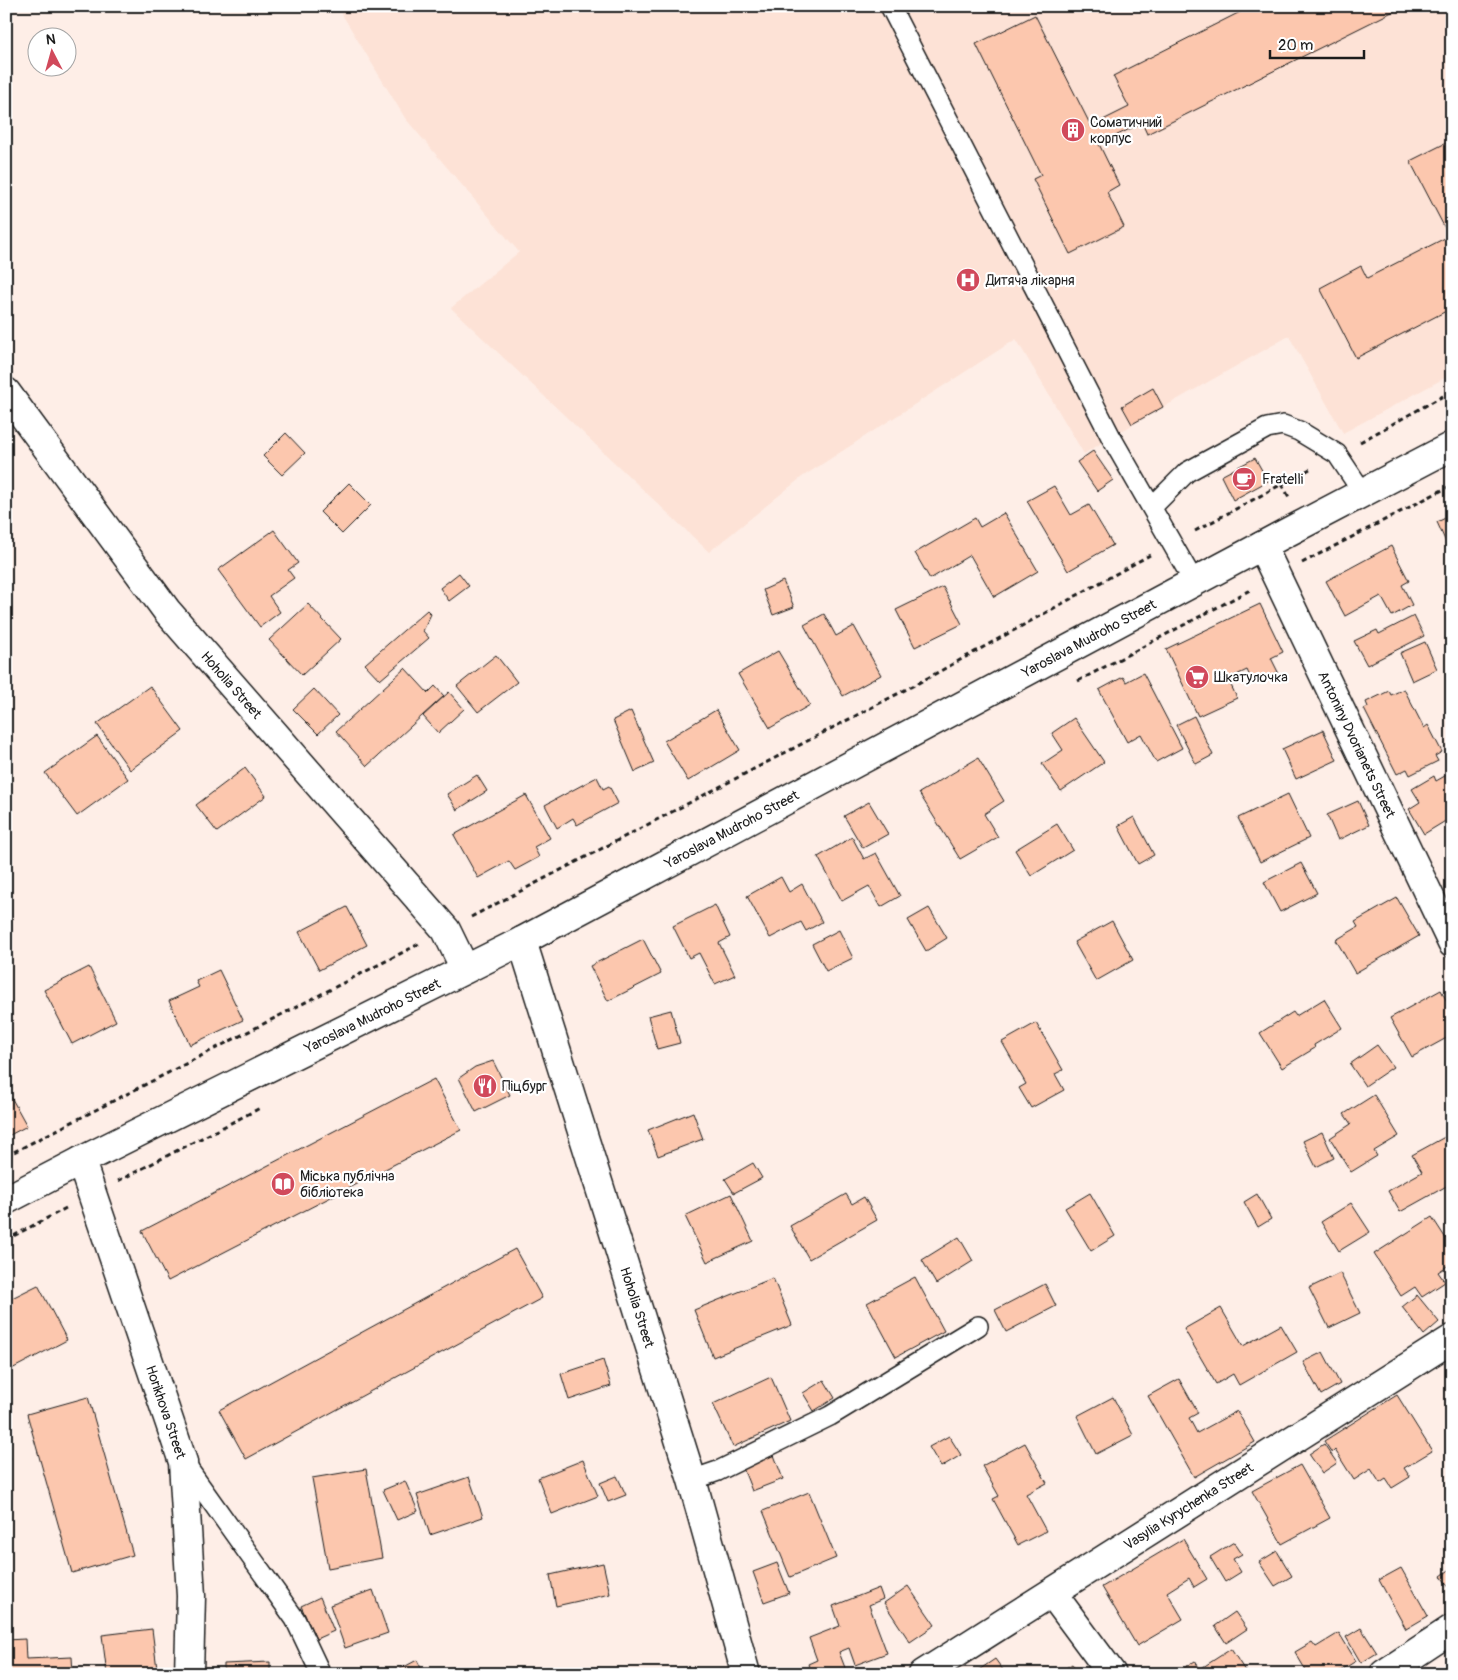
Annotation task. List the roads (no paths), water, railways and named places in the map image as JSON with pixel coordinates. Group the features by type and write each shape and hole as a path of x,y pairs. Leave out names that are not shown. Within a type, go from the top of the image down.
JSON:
{"street":[{"name":"Hoholia Street","path":"6,392 167,611 446,930 465,968"},
{"name":"Yaroslava Mudroho Street","path":"6,1200 82,1160 522,941 1452,446"},
{"name":"Antoniny Dvorianets Street","path":"1262,546 1452,944"},
{"name":"Hoholia Street","path":"522,941 692,1480 746,1674"},
{"name":"Horikhova Street","path":"82,1160 183,1462 191,1596 189,1674"},
{"name":"Vasylia Kyrychenka Street","path":"923,1674 1452,1339"},
{"path":"1052,1593 1112,1674"},
{"path":"1384,1674 1452,1629"}],"lane":[{"path":"890,6 1111,437 1194,582"},
{"path":"1152,507 1187,472 1267,428 1283,425 1299,430 1337,454 1362,493"},
{"path":"692,1480 718,1471 830,1416 978,1326"},
{"path":"183,1462 295,1619 321,1674"}],"place":[{"name":"Соматичний корпус","path":"1073,130"},
{"name":"Дитяча лікарня","path":"968,280"},
{"name":"Fratelli","path":"1244,479"},
{"name":"Шкатулочка","path":"1197,677"},
{"name":"Піцбург","path":"485,1086"},
{"name":"Міська публічна бібліотека","path":"283,1184"}]}
